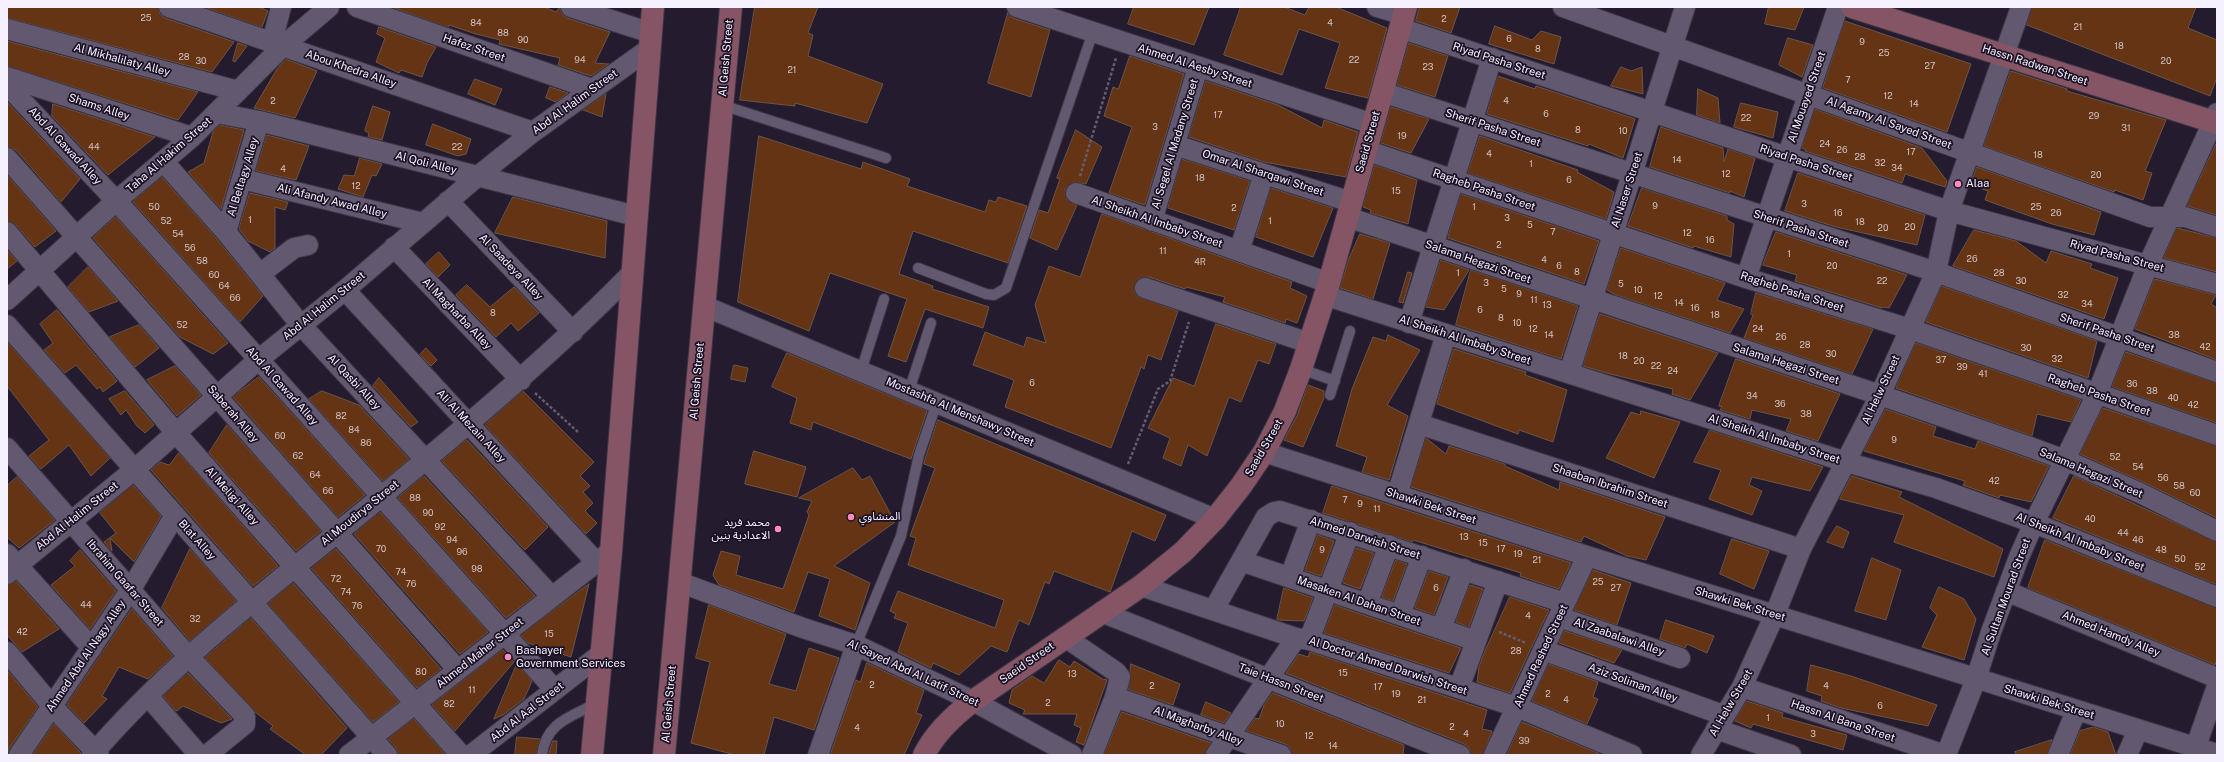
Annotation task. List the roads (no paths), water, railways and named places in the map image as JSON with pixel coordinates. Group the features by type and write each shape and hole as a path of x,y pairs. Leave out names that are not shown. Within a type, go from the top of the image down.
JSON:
{"main road":[{"path":"592,755 602,654 604,557 631,274 653,7"},
{"name":"Al Geish Street","path":"664,755 731,7"},
{"name":"Hassn Radwan Street","path":"1852,7 2004,56 2216,119"},
{"name":"Saeid Street","path":"924,755 939,732 955,715 1101,612 1141,586 1183,552 1215,519 1241,486 1264,452 1285,412 1301,369 1327,289 1403,17"}],"street":[{"name":"Abou Khedra Alley","path":"169,7 533,132"},
{"path":"278,44 281,7"},
{"name":"Taha Al Hakim Street","path":"7,300 116,201 192,137 238,91 278,44 329,7"},
{"name":"Hafez Street","path":"357,7 592,90"},
{"path":"571,7 650,41"},
{"name":"Ahmed Al Aesby Street","path":"1017,7 1047,12 1093,32 1373,124"},
{"name":"Riyad Pasha Street","path":"1377,7 1403,17 1492,58 1949,211 2217,284"},
{"name":"Al Agamy Al Sayed Street","path":"1563,7 2150,217 2185,217 2217,227"},
{"name":"Al Naser Street","path":"1569,373 1685,7"},
{"name":"Al Mouayed Street","path":"1746,278 1838,7"},
{"name":"Al Helw Street","path":"1701,755 1742,687 1775,614 1801,549 1880,395 1936,272 1949,211 1971,153 2021,7"},
{"name":"Al Mikhalilaty Alley","path":"7,29 238,91"},
{"name":"Abd Al Halim Street","path":"11,564 72,521 134,470 300,324 345,290 478,176 533,132 592,90 650,41"},
{"path":"1409,323 1492,58"},
{"name":"Al Segel Al Madany Street","path":"1152,221 1198,67"},
{"name":"Shams Alley","path":"7,77 192,137"},
{"name":"Abd Al Gawad Alley","path":"7,85 116,201 555,690"},
{"name":"Sherif Pasha Street","path":"1382,92 1936,272 2217,372"},
{"name":"Al Qoli Alley","path":"216,112 260,121 636,216"},
{"name":"Al Sultan Mourad Street","path":"1945,755 1976,679 2006,591 2034,523 2097,394 2148,265 2216,119"},
{"name":"Al Beltagy Alley","path":"226,232 260,121"},
{"name":"Omar Al Sharqawi Street","path":"1175,145 1264,174 1349,210"},
{"name":"Ragheb Pasha Street","path":"1366,150 1746,278 1910,329 2217,435"},
{"name":"Saberah Alley","path":"7,158 218,396 335,533 458,670"},
{"name":"Al Qasbi Alley","path":"163,161 226,232 300,324 552,597"},
{"path":"1239,251 1264,174"},
{"name":"Ali Afandy Awad Alley","path":"242,179 423,223"},
{"name":"Al Sheikh Al Imbaby Street","path":"1076,193 1239,251 1409,323 1846,462 1936,488 2034,523 2217,597"},
{"name":"Al Saadeya Alley","path":"448,201 574,332"},
{"name":"Salama Hegazi Street","path":"1349,210 1433,246 1880,395 2065,460 2140,493 2217,531"},
{"name":"Al Meligi Alley","path":"7,232 176,433 461,755"},
{"path":"260,274 294,248 308,245"},
{"name":"Al Magharba Alley","path":"394,247 521,380"},
{"name":"Al Moudirya Street","path":"95,754 148,696 188,656 251,601 381,497 521,380 574,332 631,274"},
{"path":"1145,288 1309,343"},
{"name":"Ali Al Mezain Alley","path":"345,290 469,424 604,557"},
{"name":"Mostashfa Al Menshawy Street","path":"704,306 1215,519"},
{"name":"Blat Alley","path":"7,325 387,755"},
{"path":"1397,495 1446,334"},
{"name":"Shaaban Ibrahim Street","path":"1419,424 1801,549"},
{"name":"Ibrahim Gaafar Street","path":"7,448 188,656 245,716 245,724 206,755"},
{"name":"Shawki Bek Street","path":"1264,452 1587,556 1775,614 2138,730 2195,751 2217,754"},
{"name":"Ahmed Darwish Street","path":"1214,609 1266,517 1274,512 1280,511 1464,569 1498,581 1562,610"},
{"name":"Ahmed Abd Al Nagy Alley","path":"19,755 53,707 131,589 175,515"},
{"path":"1290,577 1311,520"},
{"path":"1216,755 1268,679 1303,639 1328,590 1350,532"},
{"path":"1367,604 1389,545"},
{"path":"1400,614 1422,556"},
{"name":"Ahmed Rashed Street","path":"1494,755 1587,556"},
{"name":"Ahmed Maher Street","path":"349,755 604,557"},
{"name":"Masaken Al Dahan Street","path":"1241,561 1441,629 1479,633"},
{"path":"11,564 92,648"},
{"path":"1441,629 1464,569"},
{"path":"1459,688 1498,581"},
{"name":"Al Sayed Abd Al Latif Street","path":"679,582 803,628 856,645 973,701 1072,755"},
{"name":"Al Doctor Ahmed Darwish Street","path":"1141,586 1303,639 1517,706 1632,755"},
{"name":"Ahmed Hamdy Alley","path":"2006,591 2217,678"},
{"name":"Al Zaabalawi Alley","path":"1562,610 1680,658"},
{"name":"Taie Hassn Street","path":"1101,612 1268,679 1373,719 1460,755"},
{"path":"1065,637 1119,674 1120,681 1115,697 1092,755"},
{"path":"818,755 856,645"},
{"name":"Aziz Soliman Alley","path":"1543,650 1720,722 1791,755"},
{"path":"7,652 95,754"},
{"name":"Abd Al Aal Street","path":"470,755 602,654"},
{"path":"2195,751 2217,686"},
{"name":"Hassn Al Bana Street","path":"1742,687 1945,755"},
{"path":"148,696 199,755"},
{"name":"Al Magharby Alley","path":"1115,697 1228,738 1280,755"},
{"path":"2058,755 2076,711"},
{"path":"2127,755 2138,730"}],"lane":[{"path":"918,268 986,294 994,295 1006,288 1093,32"},
{"path":"722,105 886,158"},
{"path":"861,371 884,299"},
{"path":"910,391 931,323"},
{"path":"1330,394 1350,331"},
{"path":"1301,369 1334,381"},
{"path":"856,645 901,536 919,454 937,402"},
{"path":"542,755 545,739 553,728 597,703"}],"place":[{"name":"Alaa","path":"1958,184"},
{"name":"المنشاوي","path":"851,517"},
{"name":"محمد فريد الاعدادية بنين","path":"778,529"},
{"name":"Bashayer Government Services","path":"508,657"}]}
